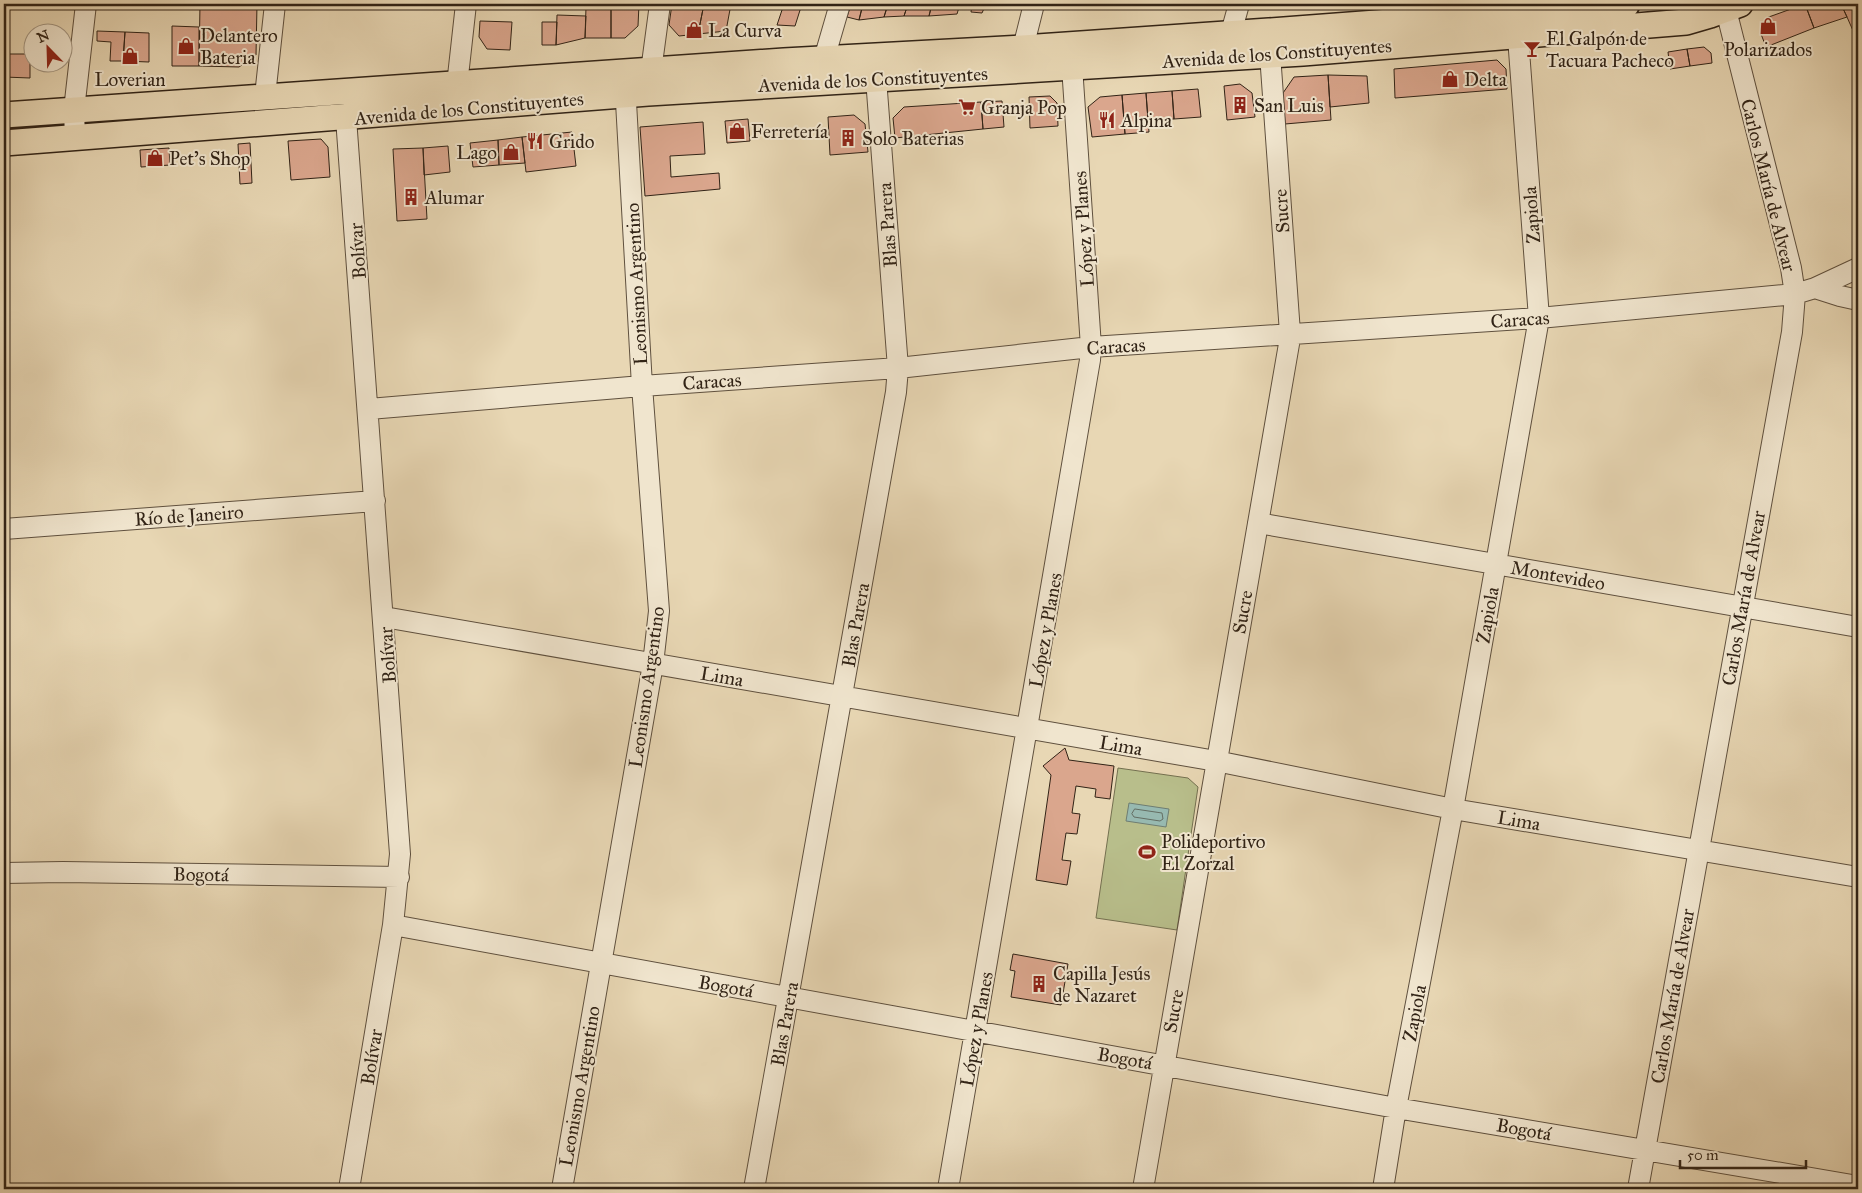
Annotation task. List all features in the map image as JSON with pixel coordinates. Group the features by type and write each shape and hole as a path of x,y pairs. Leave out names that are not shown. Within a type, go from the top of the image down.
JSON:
{"main road":[{"name":"Avenida de los Constituyentes","path":"875,68 1023,48 1269,43 1444,21 1627,4"},
{"name":"Avenida de los Constituyentes","path":"1444,21 1518,37 1686,22 1733,7"},
{"name":"Avenida de los Constituyentes","path":"4,115 265,96 457,85 651,70 822,71 875,68 1072,66 1231,45"},
{"name":"Avenida de los Constituyentes","path":"4,143 626,95 822,71"}],"street":[{"path":"75,138 74,110 86,4"},
{"path":"265,96 275,4"},
{"path":"457,85 466,4"},
{"path":"626,95 651,70 660,4"},
{"path":"822,71 840,4"},
{"path":"1023,48 1034,4"},
{"path":"1231,45 1239,4"},
{"name":"Carlos María de Alvear","path":"1638,1189 1741,607 1792,332 1795,294 1733,7"},
{"name":"Zapiola","path":"1383,1189 1396,1108 1453,808 1539,318 1518,37"},
{"name":"Sucre","path":"1143,1189 1290,333 1269,43"},
{"name":"López y Planes","path":"948,1189 1092,347 1072,66"},
{"name":"Blas Parera","path":"754,1189 896,392 898,368 875,68"},
{"name":"Leonismo Argentino","path":"562,1189 653,664 659,611 642,386 626,95"},
{"name":"Bolívar","path":"346,118 400,835 399,877 393,925 349,1189"},
{"name":"Caracas","path":"368,409 642,386 898,368 1092,347 1539,318 1795,294 1815,288 1858,268"},
{"path":"1815,288 1858,300"},
{"name":"Río de Janeiro","path":"4,529 375,501"},
{"name":"Montevideo","path":"1258,523 1858,627"},
{"name":"Lima","path":"384,617 1216,761 1453,808 1858,877"},
{"name":"Bogotá","path":"4,873 63,872 399,877"},
{"name":"Bogotá","path":"393,925 1396,1108 1858,1186"}],"green space":[{"name":"Polideportivo El Zorzal","path":"1118,768 1188,778 1198,787 1177,930 1096,918"}],"water":[{"path":"1129,803 1169,809 1166,827 1126,821"}],"building":[{"path":"200,4 257,4 256,55 239,67 199,66"},
{"path":"611,4 639,4 638,26 625,38 611,38"},
{"path":"672,4 704,4 698,34 679,36 669,25"},
{"path":"704,4 731,4 726,31 698,34"},
{"path":"784,4 801,7 795,26 777,25"},
{"path":"851,4 863,4 859,20 847,17"},
{"path":"863,4 888,4 884,17 859,20"},
{"path":"888,4 908,4 904,16 884,17"},
{"path":"908,4 932,4 929,16 904,16"},
{"path":"932,4 960,4 957,14 929,16"},
{"path":"972,4 986,4 982,13 971,12"},
{"path":"1078,4 1106,4 1105,6 1077,7"},
{"path":"1805,4 1841,4 1847,17 1814,28"},
{"path":"1805,4 1814,28 1766,47 1761,34 1766,18"},
{"path":"1841,4 1858,4 1858,42 1847,17"},
{"path":"586,7 611,8 611,38 585,38"},
{"path":"557,15 586,16 585,38 556,45"},
{"path":"480,21 512,22 510,50 487,49 479,37"},
{"path":"542,22 557,22 556,45 542,45"},
{"name":"Delantero Bateria","path":"172,26 199,27 199,66 172,66"},
{"path":"97,31 125,32 123,61 110,61 111,42 97,41"},
{"path":"125,32 149,33 149,62 123,61"},
{"path":"1704,47 1711,53 1712,63 1690,66 1687,49"},
{"path":"1687,49 1690,66 1670,69 1668,52"},
{"path":"5,54 22,54 22,72 30,72 30,78 4,77"},
{"name":"Delta","path":"1497,60 1506,69 1507,89 1395,98 1394,69"},
{"path":"1328,75 1367,76 1369,103 1330,107"},
{"path":"1328,75 1331,120 1285,124 1283,93 1294,77"},
{"name":"San Luis","path":"1240,84 1252,93 1255,117 1227,120 1224,86"},
{"path":"1198,89 1201,117 1174,119 1172,91"},
{"path":"1172,91 1174,119 1148,121 1146,93"},
{"path":"1146,93 1149,132 1125,134 1122,95"},
{"name":"Alpina","path":"1122,95 1125,134 1092,137 1088,107 1100,97"},
{"path":"1050,96 1057,103 1058,126 1030,128 1029,97"},
{"path":"1002,101 1004,127 983,129 981,102"},
{"path":"981,102 983,129 895,138 893,118 904,107"},
{"name":"Solo Baterias","path":"854,115 865,124 868,152 830,155 828,117"},
{"name":"Ferretería","path":"748,119 750,141 727,143 725,121"},
{"path":"703,122 705,154 670,156 671,177 719,173 720,189 645,196 640,127"},
{"path":"572,132 576,166 526,172 522,137"},
{"name":"Lago","path":"522,137 525,163 499,165 498,140"},
{"path":"321,139 328,147 330,177 291,180 288,141"},
{"path":"498,140 499,165 473,167 470,143"},
{"path":"250,143 252,183 240,184 238,144"},
{"path":"448,146 450,172 424,175 423,148"},
{"name":"Pet's Shop","path":"169,148 170,165 141,167 140,150"},
{"name":"Alumar","path":"423,148 427,219 397,221 393,149"},
{"path":"1065,748 1069,760 1114,766 1110,799 1095,797 1096,789 1076,786 1072,813 1080,814 1077,834 1066,833 1062,860 1071,861 1067,885 1036,880 1051,775 1043,766"},
{"name":"Capilla Jesús de Nazaret","path":"1013,954 1068,964 1061,1005 1011,997 1015,971 1010,970"}],"place":[{"name":"Polarizados","path":"1768,26"},
{"name":"La Curva","path":"694,30"},
{"name":"Delantero Bateria","path":"186,46"},
{"name":"El Galpón de Tacuara Pacheco","path":"1532,49"},
{"name":"Loverian","path":"130,56"},
{"name":"Delta","path":"1450,79"},
{"name":"San Luis","path":"1240,105"},
{"name":"Granja Pop","path":"967,107"},
{"name":"Alpina","path":"1107,120"},
{"name":"Ferretería","path":"737,131"},
{"name":"Solo Baterias","path":"848,138"},
{"name":"Grido","path":"535,141"},
{"name":"Lago","path":"511,152"},
{"name":"Pet's Shop","path":"155,158"},
{"name":"Alumar","path":"411,197"},
{"name":"Polideportivo El Zorzal","path":"1147,852"},
{"name":"Capilla Jesús de Nazaret","path":"1039,984"}]}
